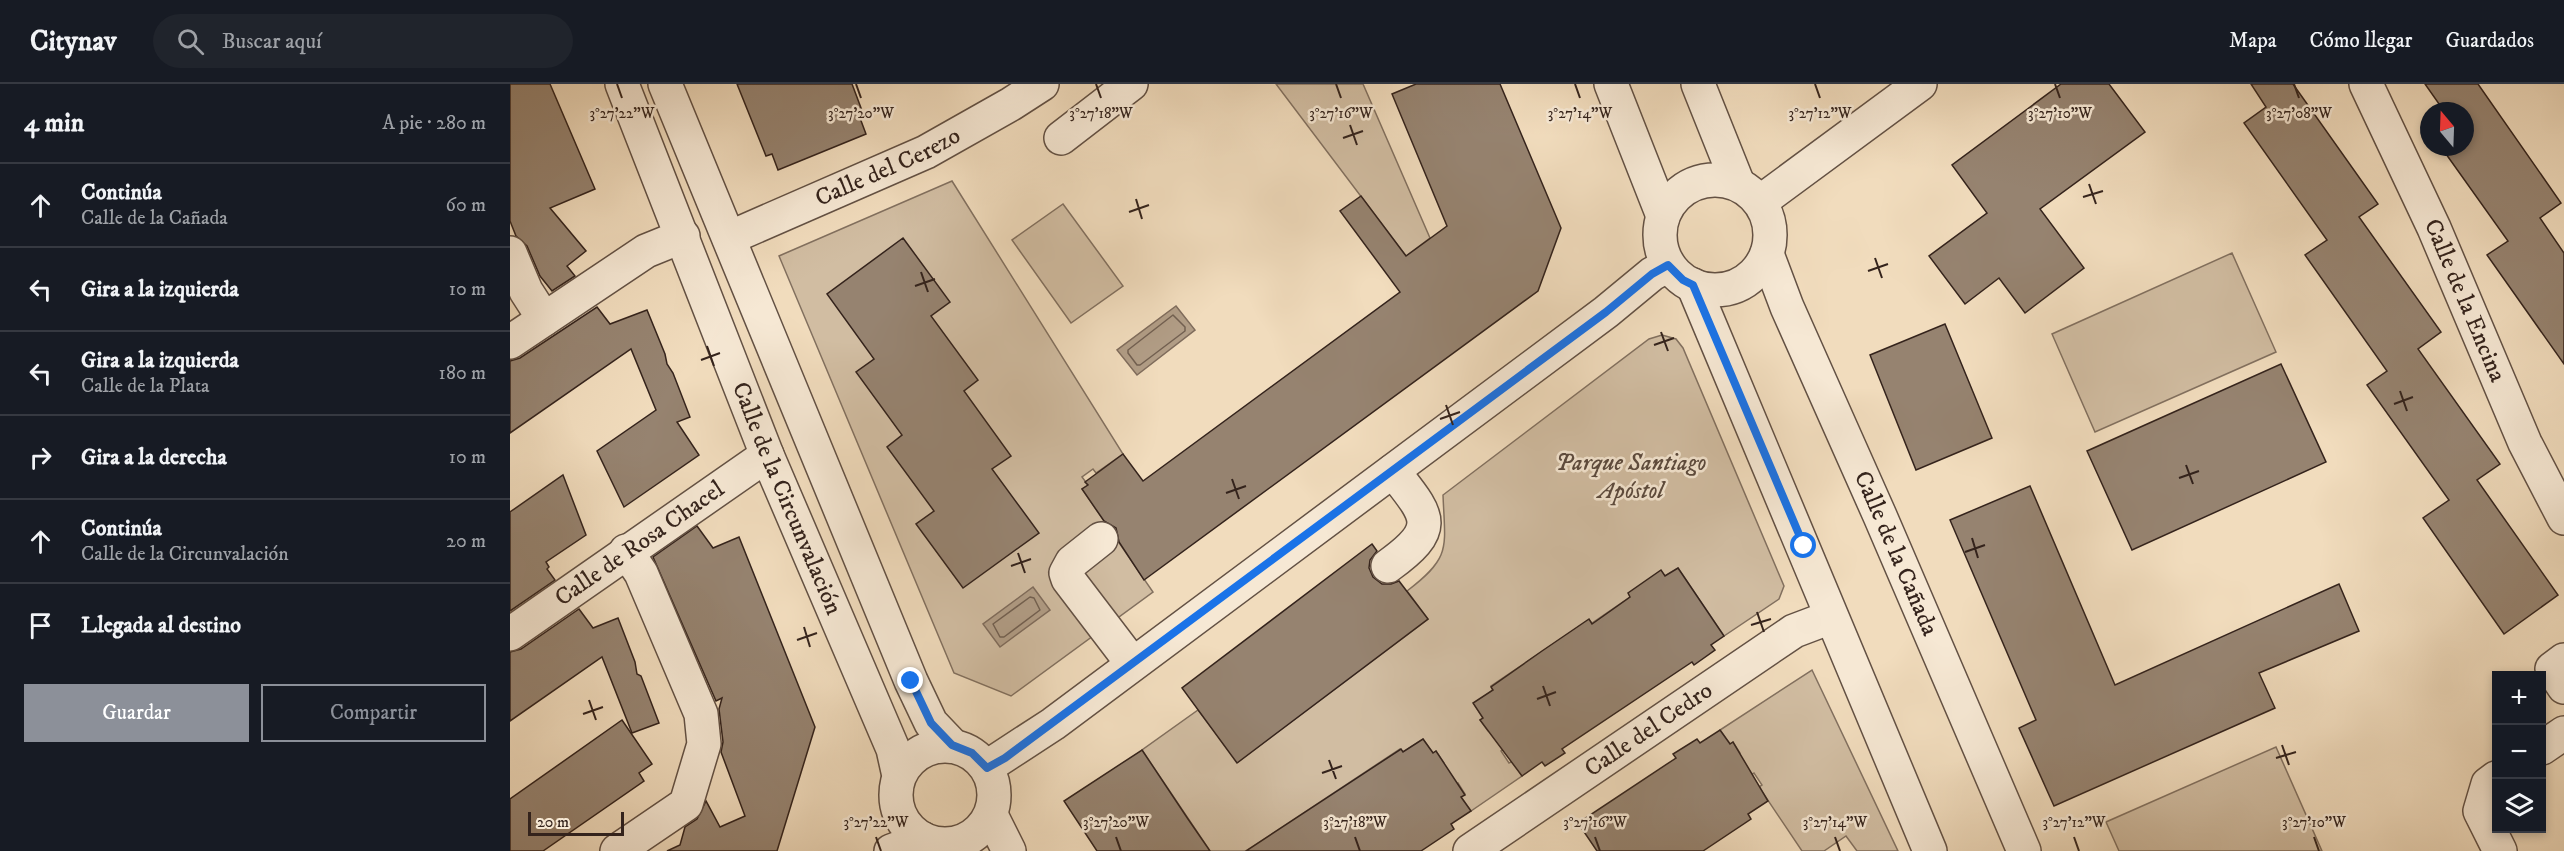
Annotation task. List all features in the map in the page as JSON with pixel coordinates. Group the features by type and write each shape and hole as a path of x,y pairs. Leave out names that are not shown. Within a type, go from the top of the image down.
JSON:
{"street":[{"name":"Calle de la Circunvalación","path":"622,84 767,455 893,748 899,776"},
{"name":"Calle de la Circunvalación","path":"665,84 911,681 931,723 952,745"},
{"name":"Calle del Cerezo","path":"729,238 926,152 1042,84"},
{"path":"1061,138 1131,84"},
{"path":"1611,84 1663,216"},
{"path":"987,768 1053,724 1606,312 1652,274 1680,275 1707,289 1722,290 1736,286 1760,268 1767,254 1771,236 1768,218 1749,193 1698,84"},
{"path":"1749,193 1920,84"},
{"name":"Calle de la Encina","path":"2366,84 2434,228 2525,443 2564,518"},
{"path":"1749,193 1720,180 1702,181 1686,188 1672,200 1663,216 1660,233 1662,249 1680,275 1804,546 1831,617 1930,851"},
{"path":"510,342 646,252 683,236"},
{"path":"510,253 526,291 544,319"},
{"name":"Calle de la Cañada","path":"1767,254 1787,307 2024,851"},
{"name":"Calle de Rosa Chacel","path":"510,634 626,551 767,455"},
{"path":"1388,566 1409,550 1422,534 1426,520 1420,506 1393,471"},
{"path":"1101,539 1072,562 1066,573 1068,579 1132,663"},
{"path":"617,851 686,804 704,744 701,714 641,573 626,551"},
{"name":"Calle del Cedro","path":"1470,851 1794,631 1831,617"},
{"path":"2564,660 2552,669 2564,687"},
{"path":"2546,745 2564,733"},
{"path":"891,851 961,842 978,832 991,815 995,799 987,768 972,753 952,745 930,747 911,758 899,776 895,795 898,812 908,828 937,845"},
{"path":"2495,779 2488,784 2480,811 2500,851"},
{"path":"991,815 1009,851"}],"green space":[{"path":"1276,84 1363,84 1430,238 1406,256"},
{"path":"952,181 1123,454 1096,473 1093,469 1082,477 1088,485 1082,489 1153,592 1011,696 954,673 779,256"},
{"path":"1063,204 1123,286 1071,323 1012,240"},
{"path":"2232,253 2276,352 2095,432 2052,334"},
{"name":"Parque Santiago Apóstol","path":"1662,335 1676,339 1683,348 1784,586 1779,599 1724,636 1678,568 1665,576 1661,571 1630,597 1592,623 1589,620 1491,686 1493,690 1474,704 1483,718 1480,720 1488,731 1514,743 1501,751 1509,763 1513,761 1522,776 1471,811 1461,797 1465,794 1458,783 1445,790 1444,763 1436,751 1433,753 1423,739 1403,752 1400,749 1246,851 1210,851 1142,750 1198,710 1238,762 1428,619 1407,591 1432,569 1443,550 1445,528 1443,495 1649,339"},
{"path":"1812,670 1898,851 1857,851 1846,836 1824,851 1802,851 1759,787 1762,785 1754,773 1743,780 1730,761 1740,753 1733,742 1730,744 1720,730"},
{"path":"2276,747 2322,851 2119,851 2106,822"}],"water":[{"path":"1176,306 1195,330 1137,375 1117,350"},
{"path":"1033,587 1050,610 1000,647 983,624"}],"building":[{"path":"510,84 550,84 595,189 550,208 586,251 567,266 575,276 552,291 540,276 527,246 516,236 510,221"},
{"path":"737,84 852,84 864,116 860,118 866,134 778,170 772,154 766,156"},
{"path":"1416,84 1500,84 1561,228 1538,291 1144,580 1119,542 1116,528 1104,521 1082,489 1088,485 1085,482 1123,454 1143,481 1400,292 1340,211 1361,196 1406,256 1447,226 1392,94"},
{"path":"2061,84 2109,84 2145,132 2040,209 2084,268 2025,313 1999,278 1965,304 1929,256 1987,213 1952,165"},
{"path":"2251,84 2293,84 2378,204 2359,217 2441,332 2418,349 2500,464 2477,480 2558,595 2504,634 2423,518 2449,500 2367,385 2387,371 2305,255 2327,240 2244,123 2266,107"},
{"path":"2425,84 2478,84 2561,203 2540,218 2564,253 2564,364 2487,255 2508,241 2447,156 2474,156 2474,102 2438,102"},
{"path":"903,238 950,302 931,316 978,380 964,391 1011,456 992,469 1039,533 963,588 916,524 934,511 887,447 902,435 856,372 874,359 827,294"},
{"path":"597,307 610,324 647,310 690,417 677,422 699,455 624,507 597,451 656,410 631,349 510,433 510,361 520,358"},
{"path":"1945,324 1992,438 1916,470 1870,355"},
{"path":"2281,364 2326,462 2132,550 2087,451"},
{"path":"563,475 586,535 546,562 549,567 547,569 555,580 510,611 510,512"},
{"path":"2030,486 2115,685 2339,584 2359,631 2259,673 2275,708 2054,806 2019,728 2036,720 1950,520"},
{"path":"697,526 713,548 739,537 815,727 777,851 667,851 680,845 685,827 697,819 706,801 720,827 745,816 721,752 723,742 719,709 722,698 716,701 653,557"},
{"path":"1372,544 1377,551 1370,560 1369,568 1373,577 1382,584 1399,581 1428,619 1237,763 1182,688"},
{"path":"1678,568 1724,636 1711,645 1715,650 1694,665 1692,662 1562,749 1565,753 1545,766 1542,762 1522,776 1480,720 1483,718 1473,703 1493,690 1491,687 1589,619 1592,624 1630,597 1628,593 1661,570 1665,576"},
{"path":"579,609 593,628 618,618 635,662 637,674 641,676 659,723 632,733 602,657 510,721 510,652 521,649"},
{"path":"622,720 652,764 639,773 644,781 543,851 510,851 510,799"},
{"path":"1720,730 1730,744 1733,742 1768,801 1748,814 1751,819 1703,851 1597,851 1578,823 1676,758 1673,754 1697,739 1700,743"},
{"path":"1423,739 1433,753 1436,751 1465,795 1461,797 1471,811 1451,824 1454,829 1421,851 1246,851 1401,749 1403,752"},
{"path":"1142,750 1210,851 1097,851 1064,801"}],"route":[{"path":"911,681 931,723 952,745 972,753 987,768 1053,724 1606,312 1652,274 1668,265 1683,280 1693,285 1804,546"}]}
